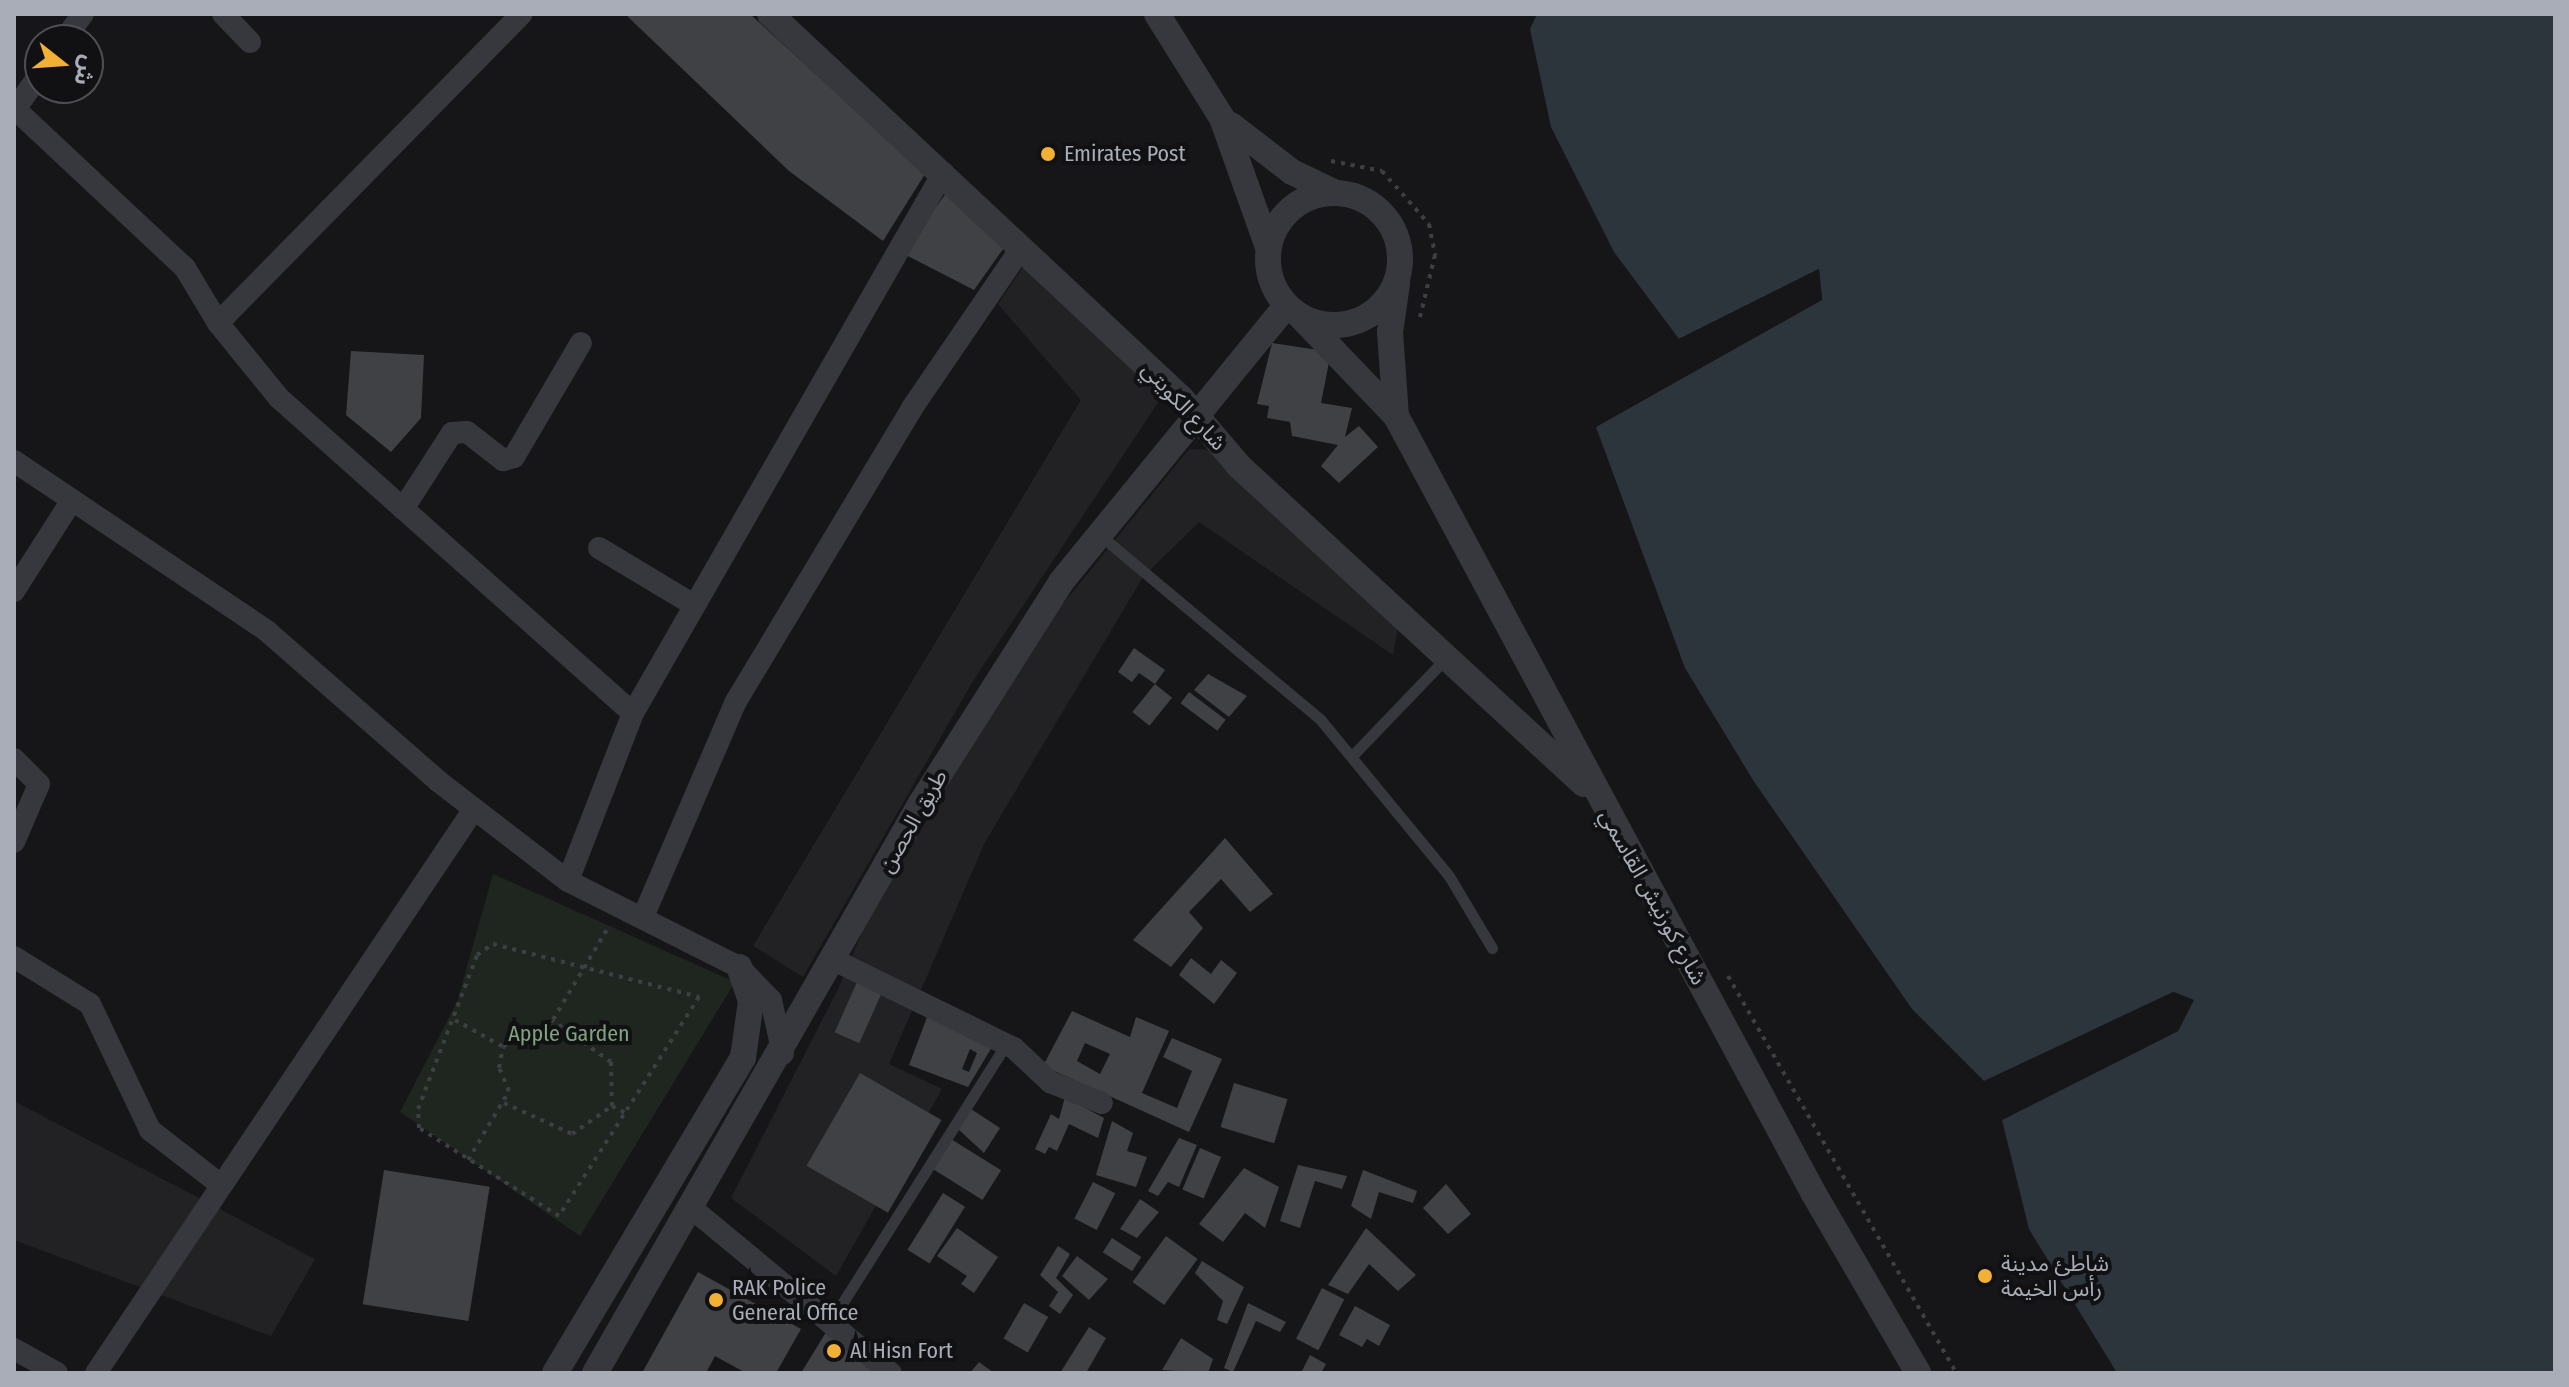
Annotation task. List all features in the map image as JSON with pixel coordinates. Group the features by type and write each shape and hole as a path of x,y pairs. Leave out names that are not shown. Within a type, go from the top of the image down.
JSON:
{"street":[{"path":"223,14 250,42"},
{"path":"218,323 522,14"},
{"name":"شارع الكويتي","path":"770,14 1022,247 1200,420 1239,466 1599,797"},
{"path":"1157,14 1222,118 1268,247 1271,279 1295,312 1326,326 1371,314 1398,276 1400,252 1386,219 1358,196 1334,192 1281,165 1222,118"},
{"path":"14,109 185,268 218,323 279,398 633,713"},
{"path":"568,881 633,713 943,173"},
{"path":"1268,247 1281,219 1304,199 1334,192"},
{"path":"643,917 735,703 912,408 1022,247"},
{"name":"شارع كورنيش القاسمي","path":"1396,416 1390,332 1398,276"},
{"name":"شارع كورنيش القاسمي","path":"1295,312 1396,416 1599,797 1918,1373"},
{"name":"طريق الحصن","path":"604,1366 695,1211 937,777 1061,582 1295,312"},
{"path":"403,509 452,433 467,432 503,460 514,457 581,343"},
{"path":"14,461 268,632 474,809 568,881 739,967 771,1000 783,1054"},
{"path":"14,591 72,500"},
{"path":"599,548 694,605"},
{"path":"14,759 39,777 14,842"},
{"path":"96,1373 474,809"},
{"path":"14,957 90,1004 150,1130 221,1185"},
{"path":"834,960 1006,1044 1050,1082 1102,1103"},
{"path":"555,1373 743,1058 752,1006 739,967"},
{"path":"695,1211 891,1373"},
{"path":"14,1349 57,1373"}],"lane":[{"path":"1101,536 1320,719 1449,876 1492,948"},
{"path":"1352,756 1446,658"},
{"path":"831,1321 1006,1044"}],"path":[{"path":"1322,160 1382,171 1429,224 1435,255 1416,328"},
{"path":"503,1047 552,1020 621,907"},
{"path":"483,945 584,968 699,997 628,1114 559,1216 419,1128 417,1118 483,945"},
{"path":"1724,969 1956,1373"},
{"path":"455,1020 503,1047"},
{"path":"503,1102 572,1134 612,1106 617,1083 611,1062 552,1020"},
{"path":"468,1161 509,1091 499,1068 503,1047"},
{"path":"612,1106 628,1114"}],"shaded area":[{"path":"1537,14 2555,14 2555,1373 2117,1373 2029,1229 2002,1120 2178,1031 2193,1001 2173,992 1984,1081 1912,1009 1753,780 1685,668 1596,427 1822,300 1819,269 1679,339 1614,252 1551,127 1530,29"},
{"path":"1027,261 1167,389 973,681 803,977 753,946 1081,400 998,304"},
{"path":"1189,449 1213,450 1398,627 1393,655 1199,522 1143,577 985,842 889,1064 942,1089 836,1276 731,1198 838,989 891,864 1049,621"},
{"path":"14,1101 315,1259 271,1336 14,1240"}],"green space":[{"name":"Apple Garden","path":"493,874 735,982 580,1236 400,1112 457,1002"}],"pier":[{"path":"1819,269 1822,299 1593,428 1818,297 1815,275 1681,343 1675,341"},
{"path":"2174,992 2194,1000 2178,1031 1998,1122 2175,1028 2188,1002 2174,996 1981,1083"}],"building":[{"path":"625,14 750,14 925,174 883,241 789,171"},
{"path":"950,188 1008,242 974,290 902,253"},
{"path":"1272,343 1331,352 1321,403 1352,408 1345,437 1359,426 1378,447 1339,483 1321,466 1338,445 1292,436 1290,422 1267,418 1269,406 1257,404"},
{"path":"351,351 424,355 421,418 391,452 346,415"},
{"path":"1134,648 1165,670 1155,684 1139,673 1132,682 1118,672"},
{"path":"1208,674 1247,696 1229,717 1194,690"},
{"path":"1155,684 1172,698 1149,726 1132,712"},
{"path":"1189,692 1226,720 1217,731 1181,703"},
{"path":"1225,838 1273,894 1250,912 1221,879 1189,912 1203,928 1171,967 1133,940"},
{"path":"1191,958 1211,974 1221,960 1237,973 1214,1004 1179,975"},
{"path":"857,982 882,993 859,1043 835,1032"},
{"path":"1072,1011 1130,1037 1136,1017 1169,1031 1142,1093 1177,1108 1192,1071 1163,1057 1172,1038 1222,1059 1189,1132 1043,1066","holes":["1085,1043 1110,1054 1100,1074 1077,1061"]},
{"path":"929,1012 995,1042 968,1087 909,1065","holes":["970,1049 977,1053 969,1072 962,1069"]},
{"path":"860,1073 941,1120 888,1213 806,1166"},
{"path":"1234,1083 1288,1099 1274,1143 1221,1127"},
{"path":"1065,1097 1104,1118 1098,1138 1069,1124 1057,1151 1049,1147 1045,1154 1035,1149 1051,1114 1059,1119"},
{"path":"971,1109 1000,1128 984,1153 958,1129"},
{"path":"1112,1121 1133,1133 1127,1151 1147,1157 1136,1187 1096,1175"},
{"path":"1179,1138 1197,1145 1179,1187 1168,1182 1158,1196 1148,1191"},
{"path":"951,1139 1001,1170 982,1200 932,1169"},
{"path":"1200,1148 1221,1157 1204,1198 1182,1189"},
{"path":"1298,1165 1347,1176 1342,1189 1315,1181 1300,1228 1280,1221"},
{"path":"1244,1168 1279,1187 1265,1228 1245,1213 1223,1242 1199,1224"},
{"path":"384,1170 490,1187 468,1321 363,1304"},
{"path":"1363,1170 1417,1191 1413,1203 1379,1192 1371,1219 1351,1206"},
{"path":"1093,1182 1115,1193 1097,1230 1074,1219"},
{"path":"1446,1184 1471,1214 1448,1234 1423,1208"},
{"path":"943,1193 965,1207 930,1264 907,1250"},
{"path":"1140,1199 1159,1212 1137,1238 1120,1229"},
{"path":"957,1228 998,1257 974,1293 961,1284 967,1276 937,1256"},
{"path":"1366,1228 1416,1275 1398,1291 1369,1264 1348,1294 1328,1285"},
{"path":"1166,1236 1198,1259 1164,1305 1132,1282"},
{"path":"1112,1238 1141,1257 1132,1271 1103,1252"},
{"path":"1058,1246 1070,1254 1056,1278 1073,1295 1060,1314 1049,1306 1058,1292 1040,1275"},
{"path":"1077,1256 1108,1279 1089,1300 1062,1276"},
{"path":"1202,1261 1244,1287 1227,1324 1217,1320 1223,1301 1195,1273"},
{"name":"RAK Police General Office","path":"698,1272 801,1329 776,1373 746,1373 715,1356 706,1373 642,1373"},
{"path":"1322,1288 1344,1299 1318,1350 1296,1339"},
{"path":"1024,1303 1048,1317 1028,1353 1004,1339"},
{"path":"1248,1303 1286,1322 1280,1332 1256,1321 1233,1372 1224,1368"},
{"path":"1355,1306 1390,1325 1379,1346 1367,1339 1362,1347 1339,1335"},
{"path":"1089,1327 1106,1338 1086,1373 1060,1373"},
{"name":"Al Hisn Fort","path":"828,1329 880,1373 801,1373"},
{"path":"1181,1338 1213,1359 1208,1373 1162,1370"},
{"path":"1310,1355 1326,1364 1321,1373 1301,1373"},
{"path":"979,1362 994,1373 970,1373"}],"place":[{"name":"Emirates Post","path":"1048,154"},
{"name":"شاطئ مدينة رأس الخيمة","path":"1985,1276"},
{"name":"RAK Police General Office","path":"716,1300"},
{"name":"Al Hisn Fort","path":"834,1351"}]}
